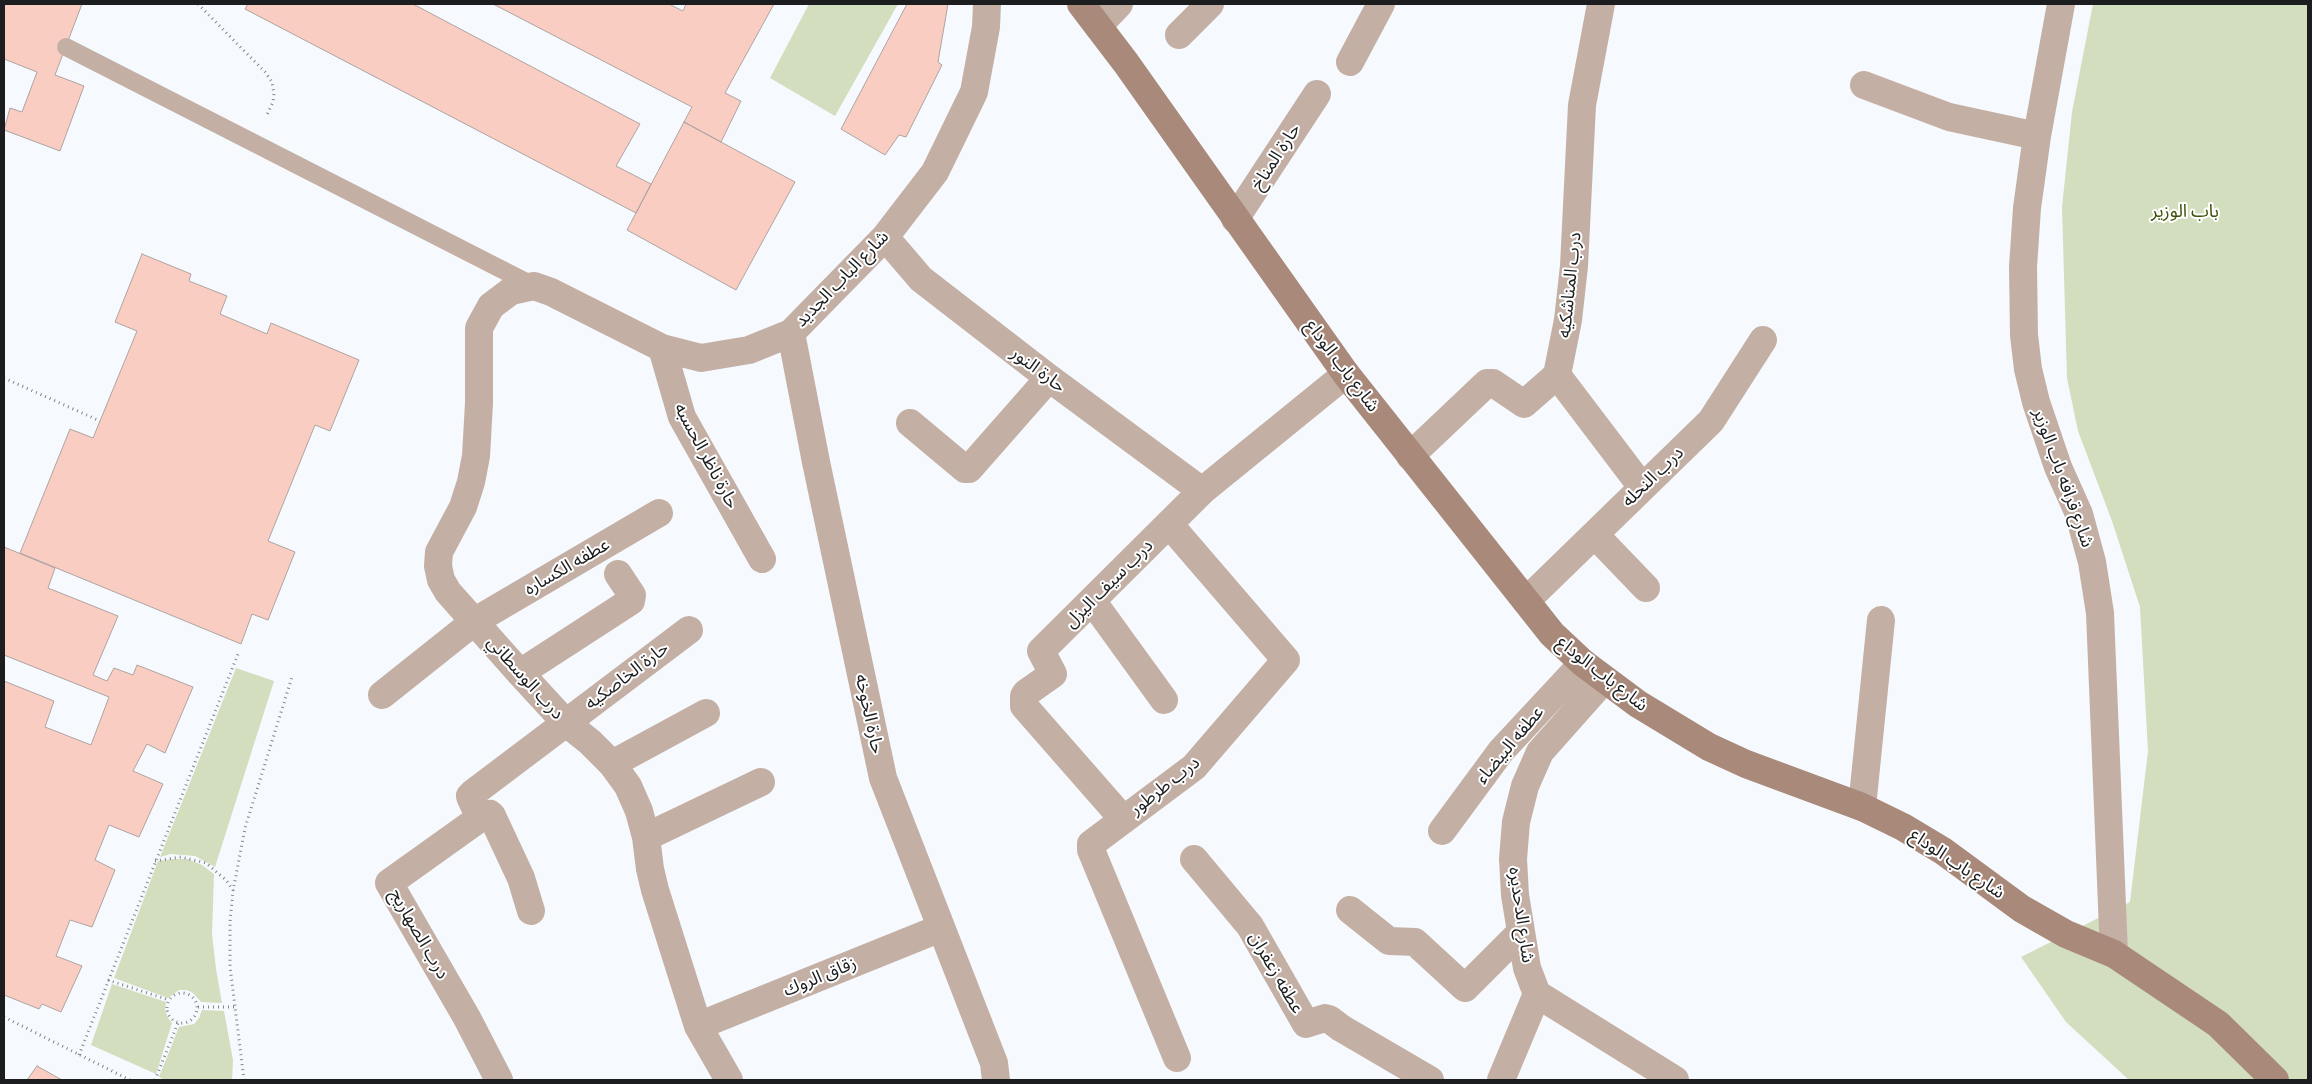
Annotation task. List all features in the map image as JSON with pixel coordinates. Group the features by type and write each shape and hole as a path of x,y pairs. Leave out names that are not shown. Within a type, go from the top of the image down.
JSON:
{"street":[{"name":"شارع الباب الجديد","path":"534,286 662,348 701,358 748,350 791,333 885,236 935,172 974,92 986,27 986,4"},
{"name":"شارع باب الوداع","path":"1081,4 1346,374 1552,634 1583,663 1638,704 1709,747 1746,764 1862,807 1903,827 1943,851 2022,909 2066,934 2114,954 2218,1024 2275,1080"},
{"path":"1098,26 1119,4"},
{"path":"1179,35 1210,4"},
{"path":"1350,62 1381,4"},
{"name":"درب المناشكيه","path":"1557,375 1568,320 1574,266 1582,105 1601,4"},
{"name":"شارع قرافه باب الوزير","path":"2061,4 2037,136 2027,208 2024,257 2024,335 2028,369 2036,402 2058,467 2079,514 2092,562 2100,613 2114,954"},
{"path":"1864,85 1949,117 2037,136"},
{"name":"حارة المناخ","path":"1235,220 1317,94"},
{"name":"حارة النور","path":"885,236 921,279 1049,378 1202,490"},
{"name":"درب الوسطاني","path":"534,286 510,291 491,306 480,328 478,430 473,473 463,507 439,552 438,566 441,580 448,592 520,673 565,722 590,742 612,764 628,786 639,811 646,837 655,890 698,1026 729,1080"},
{"name":"حارة الخوخه","path":"791,333 816,462 883,778 994,1062 996,1080"},
{"name":"درب النحله","path":"1526,601 1711,421 1763,340"},
{"name":"حارة ناظر الحسبه","path":"662,348 682,418 762,559"},
{"name":"درب سيف اليزل","path":"1123,819 1024,706 1023,701 1026,693 1053,674 1041,651 1202,490 1346,374"},
{"path":"1410,456 1487,383 1493,383 1524,404 1557,375 1642,487"},
{"path":"910,424 965,468 969,469 1049,378"},
{"name":"عطفه الكساره","path":"382,695 475,621 660,513"},
{"name":"درب طرطور","path":"1169,524 1286,660 1194,767 1091,844 1091,850 1177,1058"},
{"path":"1595,535 1646,588"},
{"path":"520,673 631,601 632,595 618,574"},
{"path":"1092,602 1164,700"},
{"path":"1862,807 1881,620"},
{"name":"حارة الخاصكيه","path":"565,722 689,630"},
{"name":"عطفه البيضاء","path":"1442,831 1501,750 1583,663"},
{"name":"شارع الدحديره","path":"1537,994 1528,968 1520,933 1513,860 1516,822 1525,786 1540,752 1604,680"},
{"path":"612,764 706,713"},
{"path":"531,911 521,878 492,816 490,814 480,818 470,796 565,722"},
{"path":"646,837 761,782"},
{"name":"درب الصهاريج","path":"480,818 388,882 467,1018 499,1080"},
{"name":"عطفه زعفران","path":"1194,859 1250,926 1306,1024 1325,1018 1329,1019 1341,1028 1430,1080"},
{"path":"1350,910 1389,941 1415,942 1465,988 1520,933"},
{"name":"زقاق الروك","path":"698,1026 941,928"},
{"path":"1501,1080 1537,994 1664,1077"}],"lane":[{"path":"66,47 534,286"}],"path":[{"path":"198,4 265,72 272,82 273,102 255,143"},
{"path":"4,378 100,421"},
{"path":"78,1055 238,654"},
{"path":"244,1080 230,966 233,891 246,828 292,678"},
{"path":"155,861 181,857 206,863 226,880 233,891"},
{"path":"108,980 169,1000"},
{"path":"182,992 190,994 198,1007 196,1014 185,1023 178,1022 168,1013 169,1000 175,994 182,992"},
{"path":"198,1007 235,1007"},
{"path":"4,1017 130,1080"},
{"path":"156,1080 178,1022"}],"green space":[{"path":"809,4 898,4 835,116 770,78"},
{"name":"باب الوزير","path":"2093,4 2308,4 2308,1080 2129,1080 2066,1022 2021,957 2130,902 2148,751 2140,607 2112,521 2078,431 2067,378 2062,207 2072,112"},
{"path":"236,668 274,681 215,867 195,856 171,854 160,857"},
{"path":"188,859 202,865 214,874 212,934 222,1003 201,1002 193,993 187,990 179,990 168,998 114,978 158,861"},
{"path":"112,984 166,1002 165,1010 172,1023 156,1074 91,1045"},
{"path":"202,1010 224,1011 233,1060 232,1080 165,1080 159,1077 179,1027 194,1024"}],"building":[{"path":"4,4 82,4 55,75 84,86 60,151 4,130 10,108 22,112 37,72 4,59"},
{"path":"248,4 413,4 640,124 616,166 651,184 636,213 245,9"},
{"path":"493,4 669,4 683,11 686,4 774,4 725,93 741,101 721,142 684,122 692,107"},
{"path":"907,4 948,4 938,62 942,65 906,137 899,135 885,155 841,129"},
{"path":"684,122 795,182 736,290 627,230"},
{"path":"142,254 191,274 189,281 227,296 220,314 267,334 271,323 359,360 330,431 315,425 268,541 295,552 268,620 252,614 241,644 20,553 70,429 93,438 137,331 115,322"},
{"path":"4,547 55,568 48,588 118,616 93,675 107,681 114,668 133,675 137,665 193,687 165,753 147,744 133,771 163,784 139,837 109,825 95,860 115,870 92,927 70,920 56,956 82,966 61,1012 42,1004 39,1009 4,995 4,681 54,701 45,727 91,745 109,697 4,655"},
{"path":"37,1066 62,1080 27,1080"}]}
